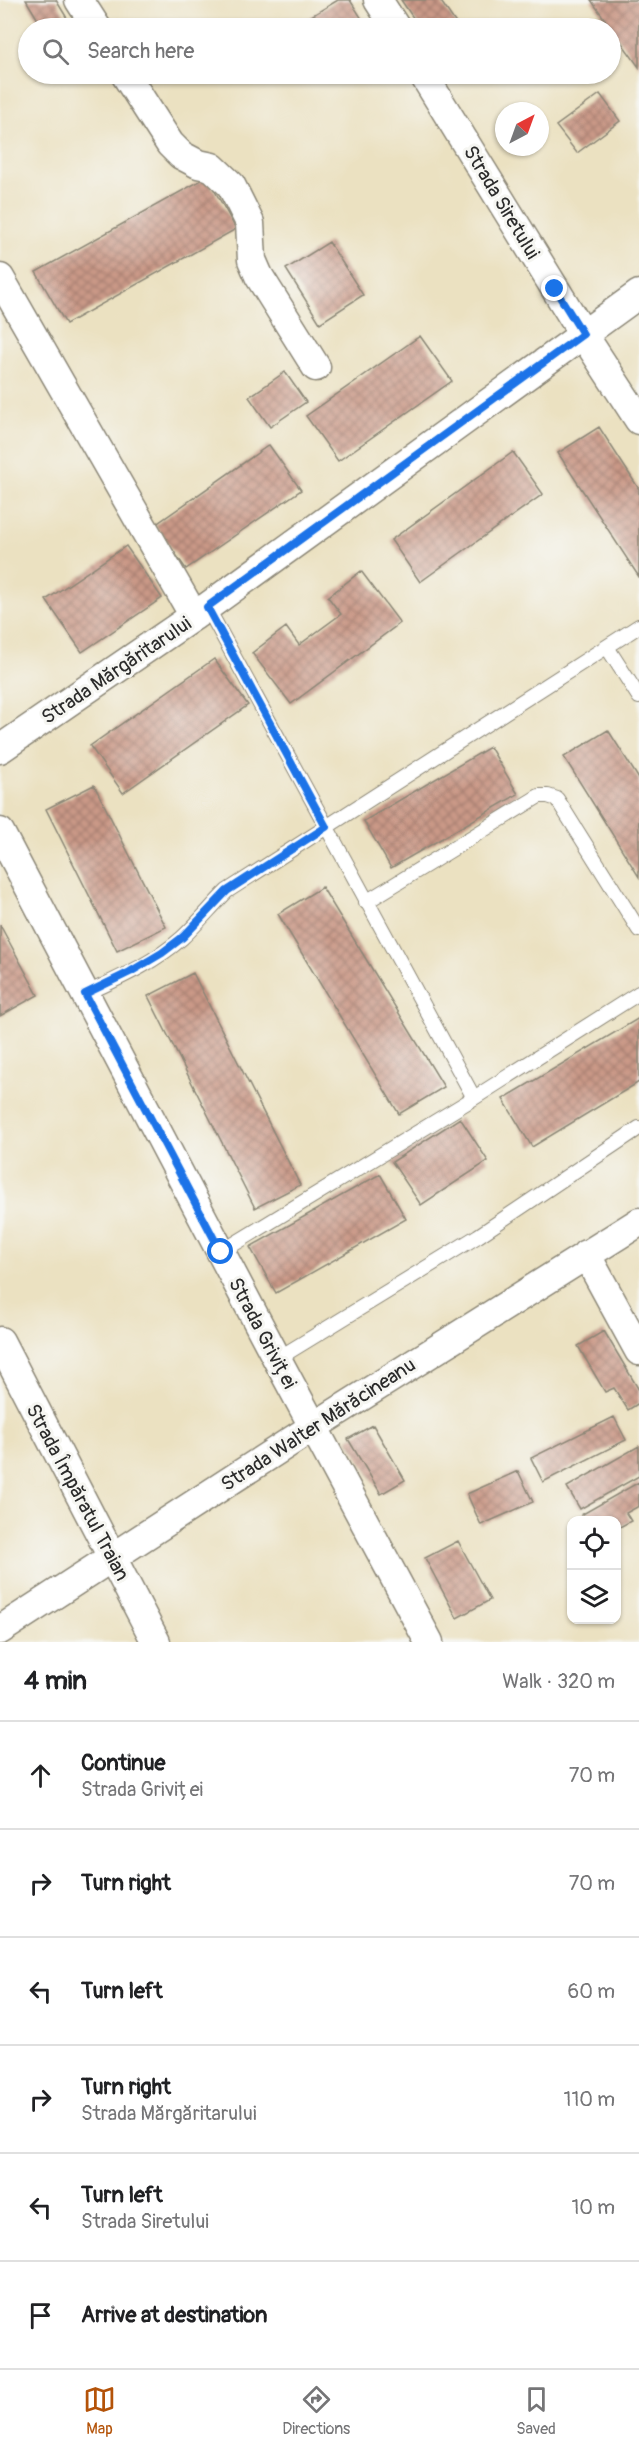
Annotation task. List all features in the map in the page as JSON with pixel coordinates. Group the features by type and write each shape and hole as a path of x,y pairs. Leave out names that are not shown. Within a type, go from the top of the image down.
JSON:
{"street":[{"path":"79,0 91,18"},
{"path":"378,0 390,18"},
{"path":"131,84 176,150 198,164 212,167 231,185 250,223 252,260 259,276 316,367"},
{"name":"Strada Siretului","path":"429,84 583,334 639,420"},
{"path":"0,278 200,612"},
{"name":"Strada Mărgăritarului","path":"0,749 200,612 639,294"},
{"name":"Strada Griviței","path":"0,832 313,1427 429,1642"},
{"name":"Strada Walter Mărăcineanu","path":"0,1630 313,1427 639,1222"},
{"path":"586,1254 639,1351"},
{"name":"Strada Împăratul Traian","path":"0,1341 156,1642"}],"lane":[{"path":"200,612 326,827 474,1098"},
{"path":"85,994 162,953 183,937 227,891 639,626"},
{"path":"607,647 639,697"},
{"path":"366,902 539,796 548,795 557,799 639,930"},
{"path":"221,1252 474,1098 639,993"},
{"path":"277,1359 468,1242 639,1128"}],"building":[{"path":"26,0 56,0 67,18 37,18"},
{"path":"338,0 350,0 361,18 308,18"},
{"path":"401,0 440,0 452,18 413,18"},
{"path":"591,0 639,0 639,67 621,42 621,18 604,18"},
{"path":"600,94 620,121 577,153 556,126"},
{"path":"207,177 236,229 66,324 36,272"},
{"path":"329,242 363,295 320,323 286,269"},
{"path":"420,336 452,381 338,461 306,416"},
{"path":"285,372 306,402 270,427 249,397"},
{"path":"599,427 639,489 639,577 558,453"},
{"path":"269,445 301,490 186,569 155,525"},
{"path":"513,452 543,494 420,582 391,540"},
{"path":"126,546 162,598 82,652 46,600"},
{"path":"361,571 400,623 291,704 252,653 286,627 299,645 341,614 328,597"},
{"path":"214,659 248,705 123,793 90,746"},
{"path":"608,730 639,779 639,877 564,757"},
{"path":"490,747 518,794 391,868 364,821"},
{"path":"94,785 166,927 117,951 46,809"},
{"path":"322,887 444,1087 399,1114 278,914"},
{"path":"0,925 38,995 0,1016"},
{"path":"193,973 300,1185 255,1208 148,996"},
{"path":"639,1018 639,1082 532,1147 503,1099"},
{"path":"460,1118 488,1161 421,1205 392,1162"},
{"path":"380,1174 406,1219 276,1293 250,1247"},
{"path":"604,1331 639,1390 639,1403 628,1410 614,1388 605,1392 578,1346"},
{"path":"614,1417 626,1440 543,1482 531,1458"},
{"path":"373,1425 405,1480 381,1494 348,1439"},
{"path":"639,1446 639,1476 580,1509 567,1487"},
{"path":"518,1471 533,1502 481,1525 467,1494"},
{"path":"639,1482 639,1506 626,1513 631,1521 621,1526 621,1516 581,1515"},
{"path":"458,1541 490,1600 457,1618 425,1558"}],"route":[{"path":"221,1252 85,994 162,953 183,937 227,891 326,827 207,607 583,334 555,289"}]}
